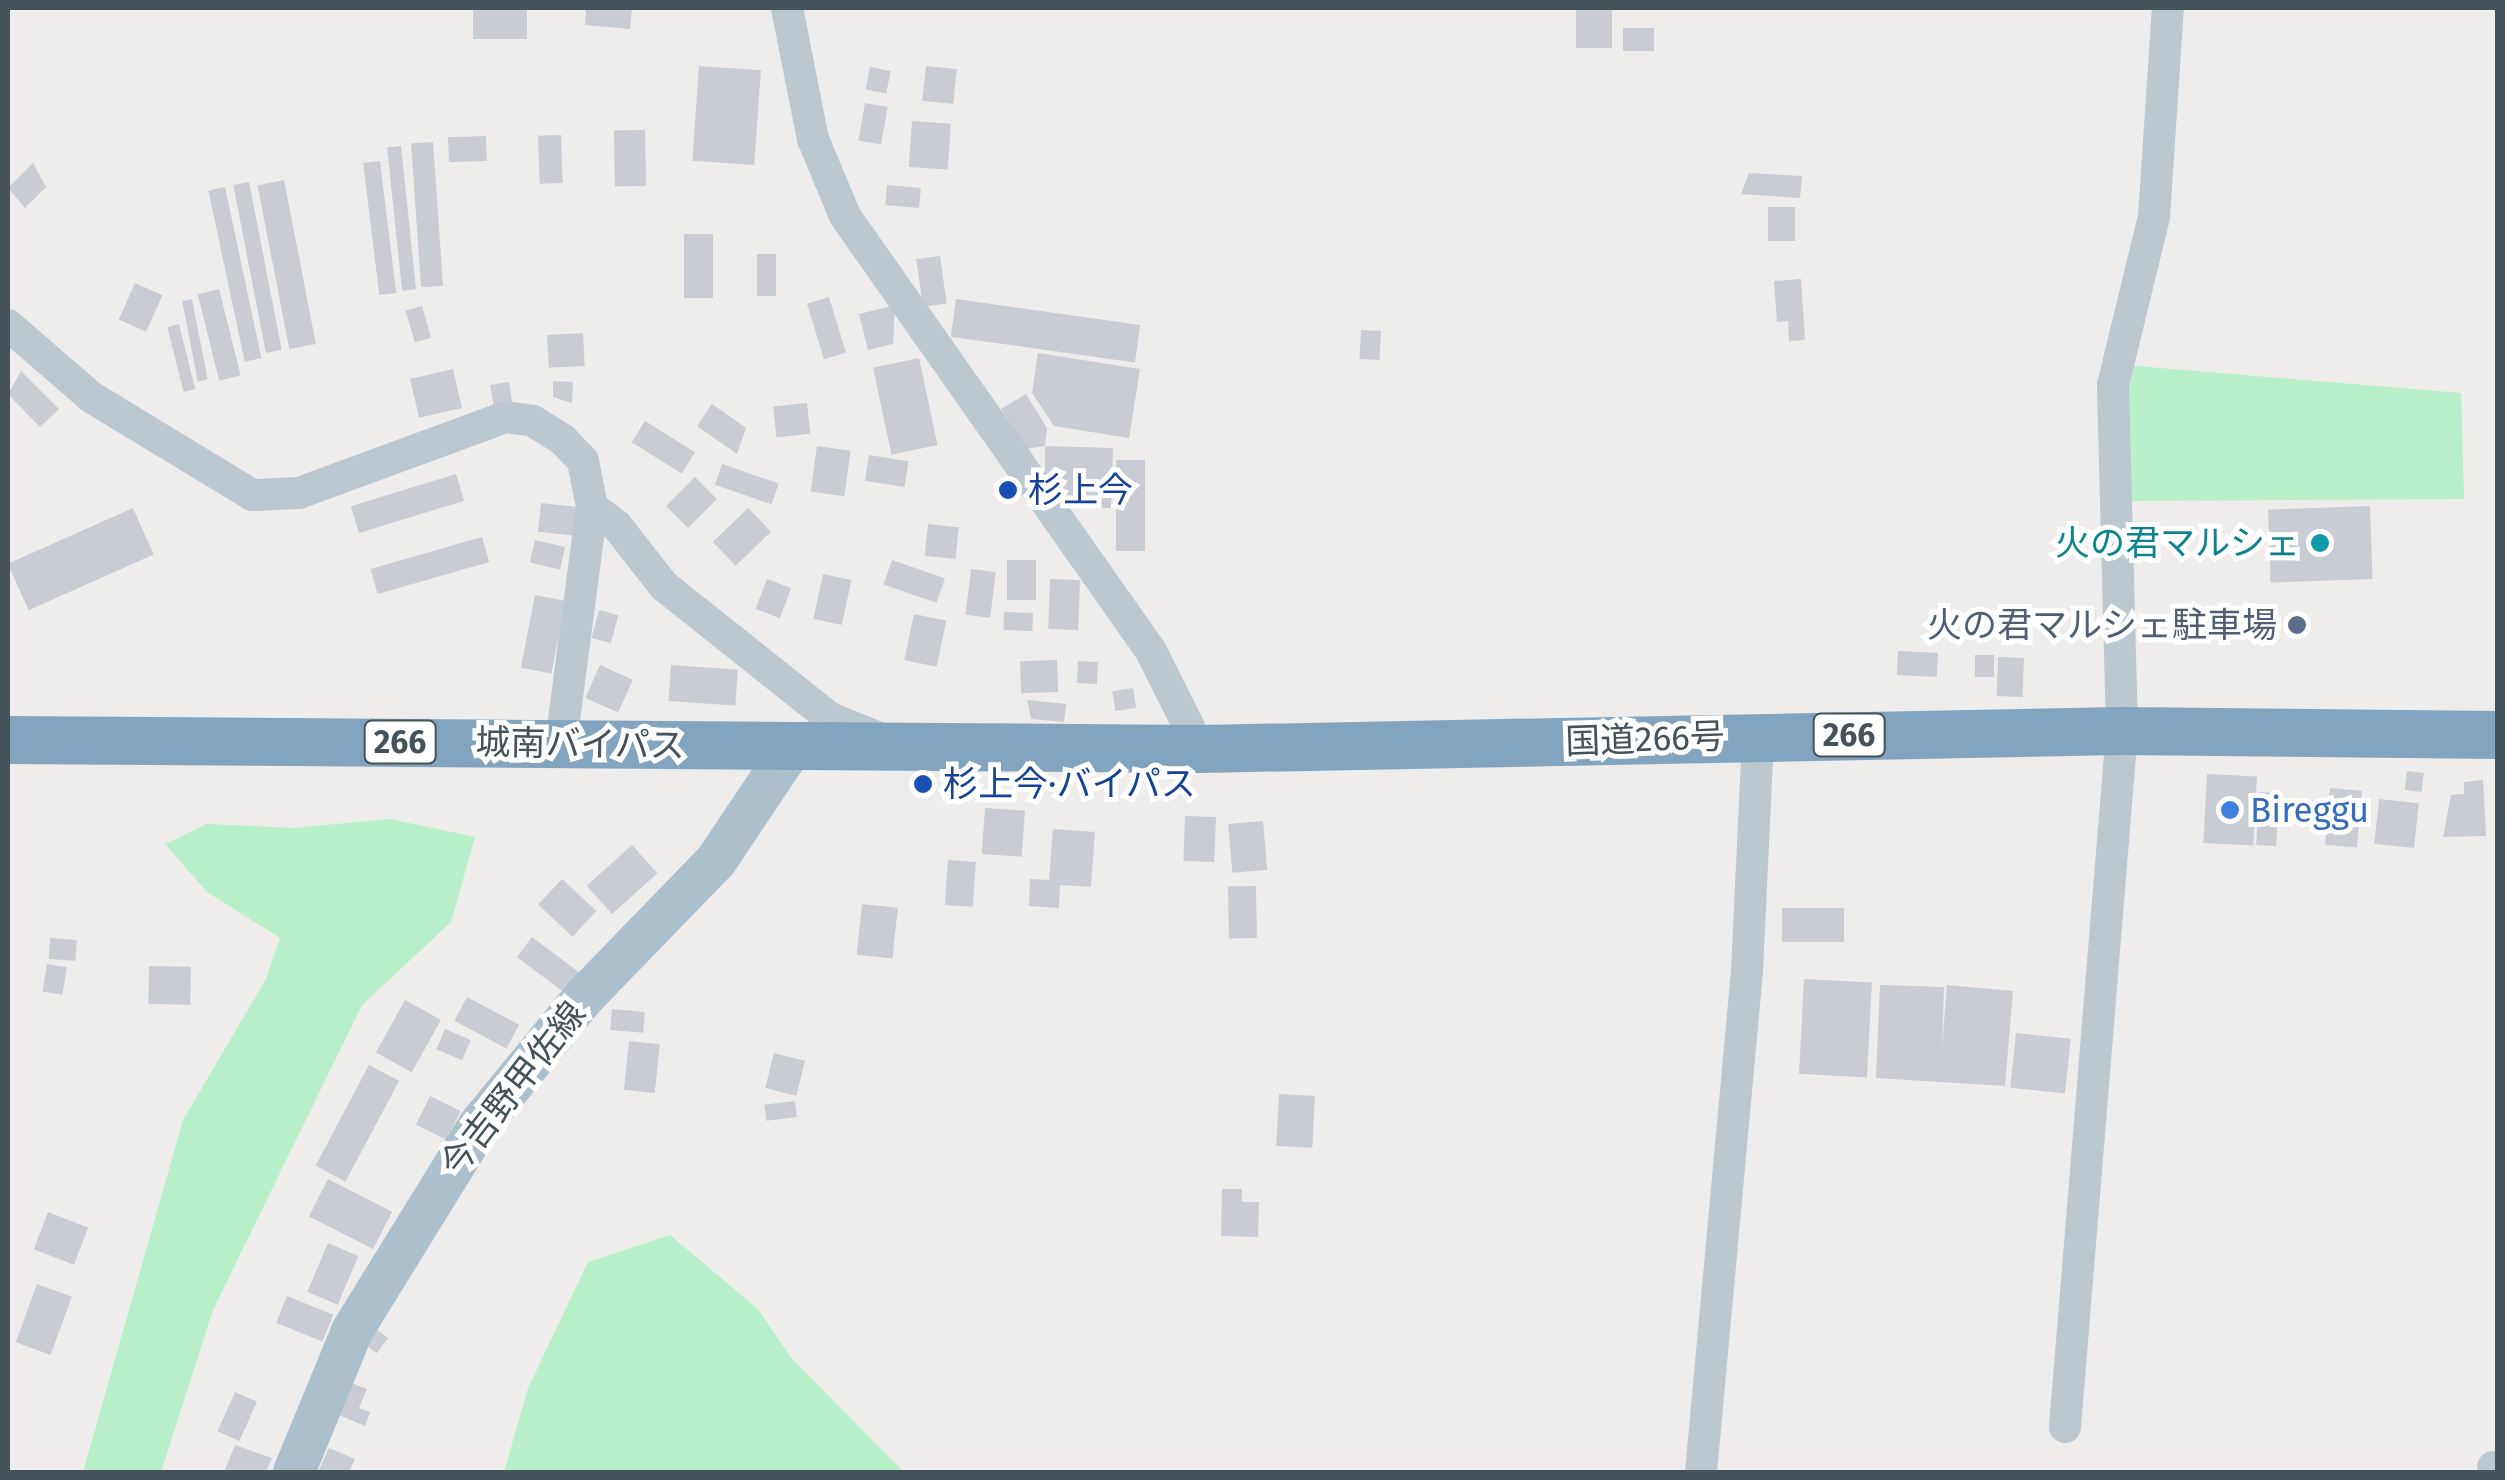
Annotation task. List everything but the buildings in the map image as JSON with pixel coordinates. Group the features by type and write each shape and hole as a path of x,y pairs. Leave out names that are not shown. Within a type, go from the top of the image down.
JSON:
{"highway":[{"name":"国道266号","path":"793,746 1200,749 2122,731 2498,735"},
{"name":"城南バイパス","path":"8,740 793,746"}],"main road":[{"name":"今吉野甲佐線","path":"294,1472 352,1331 471,1138 584,997 716,861 793,746"}],"street":[{"path":"787,8 813,139 845,216 1150,651 1200,749"},
{"path":"2066,1427 2122,731 2113,385 2154,217 2168,8"},
{"path":"8,325 91,397 252,496 300,493 506,417 533,421 573,450 583,461 592,507 561,743"},
{"path":"592,507 617,526 664,586 830,718 901,747"},
{"path":"1701,1472 1747,971 1758,736"}],"green space":[{"path":"2124,365 2461,393 2464,499 2126,501"},
{"path":"390,819 475,837 451,922 362,1005 213,1310 161,1472 83,1472 183,1120 266,979 280,938 207,892 165,844 207,824 293,828"},
{"path":"670,1235 758,1309 791,1358 904,1472 504,1472 528,1388 588,1262"}],"place":[{"name":"杉上今","path":"1008,490"},
{"name":"火の君マルシェ","path":"2320,543"},
{"name":"火の君マルシェ駐車場","path":"2297,625"},
{"name":"杉上今·バイパス","path":"923,784"},
{"name":"Bireggu","path":"2230,810"}]}
